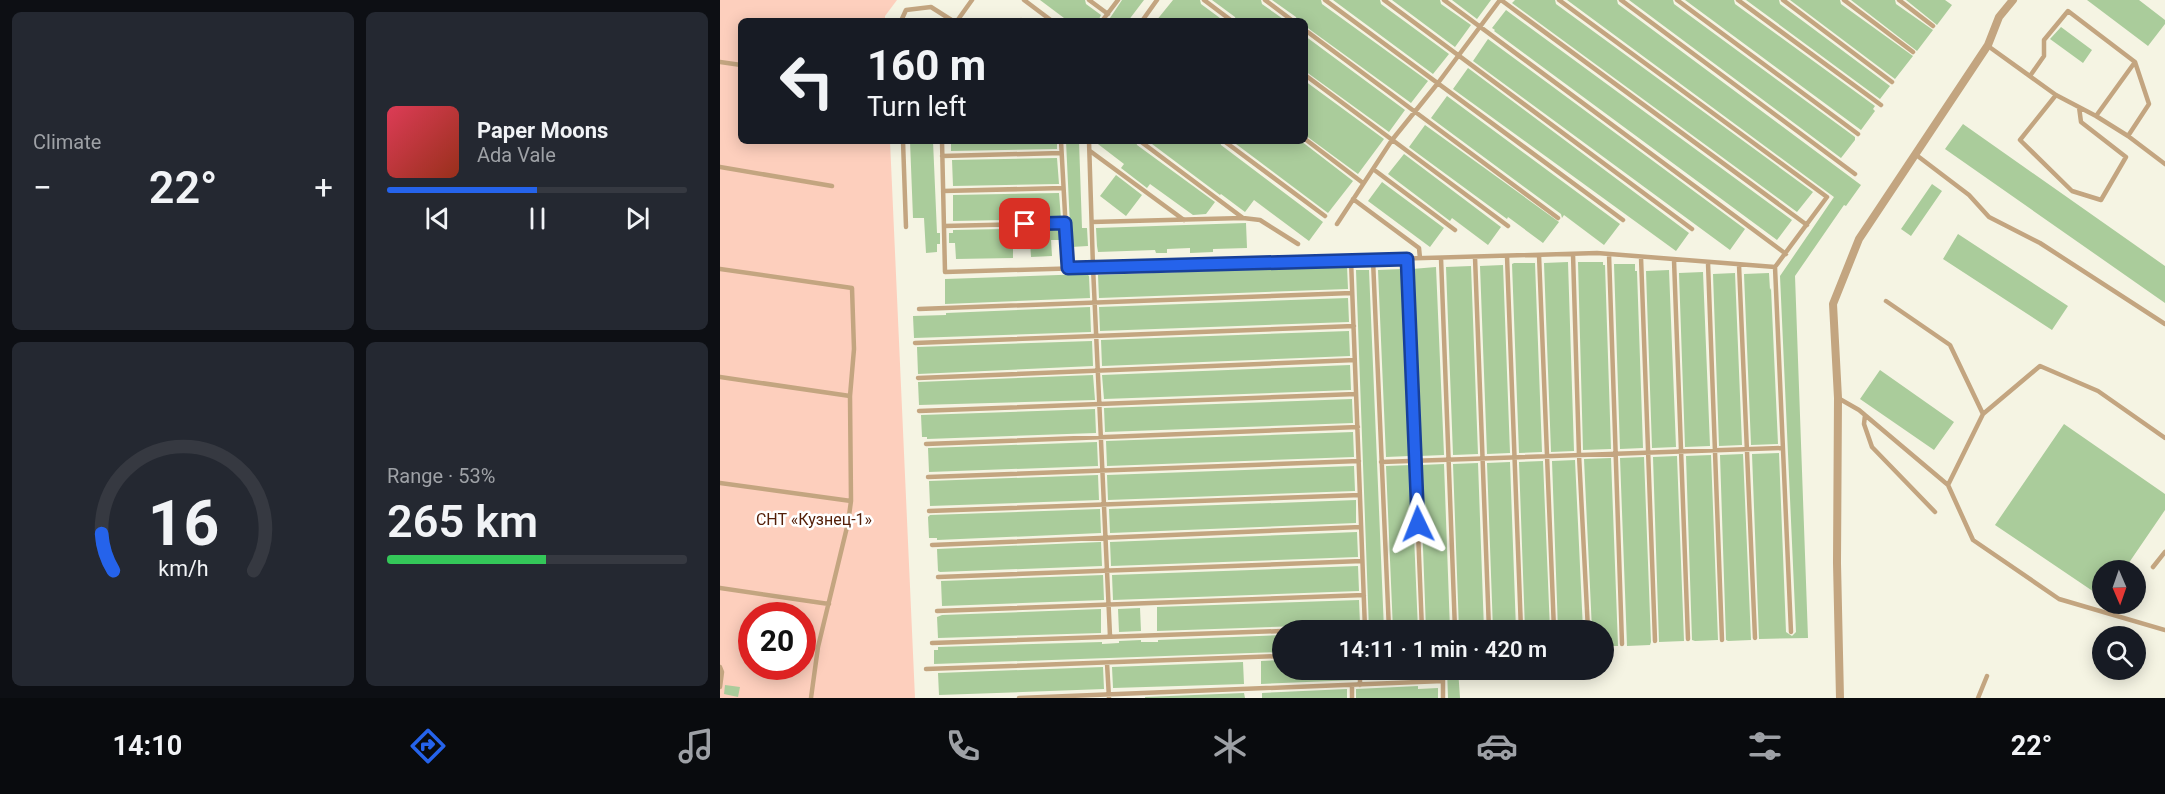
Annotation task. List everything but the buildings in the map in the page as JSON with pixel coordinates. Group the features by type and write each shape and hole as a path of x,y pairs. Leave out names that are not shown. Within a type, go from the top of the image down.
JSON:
{"street":[{"path":"1840,698 1837,563 1838,398 1833,304 1858,239 1988,45 1999,17 2013,0"}],"lane":[{"path":"931,0 931,7"},
{"path":"957,18 972,0"},
{"path":"1024,0 1048,18"},
{"path":"1089,0 1108,14"},
{"path":"1105,18 1118,0"},
{"path":"1145,18 1157,0"},
{"path":"1204,0 1228,18"},
{"path":"1265,0 1289,18"},
{"path":"1325,0 1623,220"},
{"path":"1384,0 1692,229"},
{"path":"1444,0 1786,254"},
{"path":"1337,224 1392,140 1501,0 1807,225"},
{"path":"1560,0 1827,197 1775,267 1791,632"},
{"path":"1621,0 1854,174"},
{"path":"1677,0 1858,134"},
{"path":"1738,0 1881,105"},
{"path":"1783,0 1893,82"},
{"path":"1844,0 1913,52"},
{"path":"1899,0 1933,26"},
{"path":"902,18 906,10 931,7 950,18"},
{"path":"2030,76 2044,56 2044,40 2068,11 2135,62 2149,104 2128,136"},
{"path":"1308,32 1558,219"},
{"path":"1988,45 2056,96 2096,116 2128,136 2165,164"},
{"path":"720,62 738,65"},
{"path":"2096,116 2135,62"},
{"path":"1308,77 1508,226"},
{"path":"2056,96 2020,140 2072,191 2101,200 2126,157 2081,122 2079,107"},
{"path":"1308,141 1363,183"},
{"path":"903,144 906,227"},
{"path":"942,144 945,272 1573,254 1609,254 1775,267"},
{"path":"1061,144 1068,268"},
{"path":"1089,144 1092,267 1110,636"},
{"path":"1144,144 1243,218"},
{"path":"1228,144 1325,216"},
{"path":"1090,151 1184,220"},
{"path":"942,156 1061,153"},
{"path":"1915,154 1970,195 1989,217 2040,243 2165,324"},
{"path":"720,168 832,186"},
{"path":"1373,169 1455,230"},
{"path":"943,191 1063,188"},
{"path":"1353,199 1419,248 1420,258"},
{"path":"1092,222 1243,218 1260,220 1298,244"},
{"path":"944,226 1065,223"},
{"path":"1573,254 1588,620"},
{"path":"1609,254 1622,644"},
{"path":"1539,255 1554,620"},
{"path":"1507,256 1521,620"},
{"path":"1474,257 1488,620"},
{"path":"1641,257 1655,641"},
{"path":"1441,258 1455,620"},
{"path":"1407,259 1422,620"},
{"path":"1351,260 1365,620"},
{"path":"1373,260 1389,620"},
{"path":"1674,260 1688,639"},
{"path":"1708,263 1722,640"},
{"path":"1739,265 1755,638"},
{"path":"720,269 852,288 854,349 850,396 851,501 819,647 811,698"},
{"path":"919,309 1352,293"},
{"path":"1886,301 1950,345 1983,414"},
{"path":"915,343 1354,326"},
{"path":"918,378 1355,360"},
{"path":"1948,485 1983,414 2040,366 2098,391 2165,438"},
{"path":"720,377 850,396"},
{"path":"919,411 1356,394"},
{"path":"1838,398 1865,415 1948,485 1973,540 2059,599 2165,632"},
{"path":"1865,415 1864,424 1872,447 1935,512"},
{"path":"926,444 1358,427"},
{"path":"1381,462 1783,448"},
{"path":"927,477 1359,461"},
{"path":"720,483 851,501"},
{"path":"929,511 1360,495"},
{"path":"932,545 1361,527"},
{"path":"2153,567 2165,552"},
{"path":"938,577 1362,561"},
{"path":"720,588 829,604"},
{"path":"937,611 1364,595"},
{"path":"932,644 1110,636 1272,632"},
{"path":"926,669 1272,656"},
{"path":"1107,663 1109,696"},
{"path":"720,667 722,672 720,687"},
{"path":"1978,698 1987,676"},
{"path":"1360,680 1360,685"},
{"path":"1019,698 1443,681 1443,698"},
{"path":"1352,685 1352,698"}],"green space":[{"name":"СНТ «Кузнец-1»","path":"720,0 897,0 885,18 738,18 738,144 890,144 915,698 720,698"}],"route":[{"path":"1025,224 1065,223 1068,268 1407,259 1418,524"}]}
